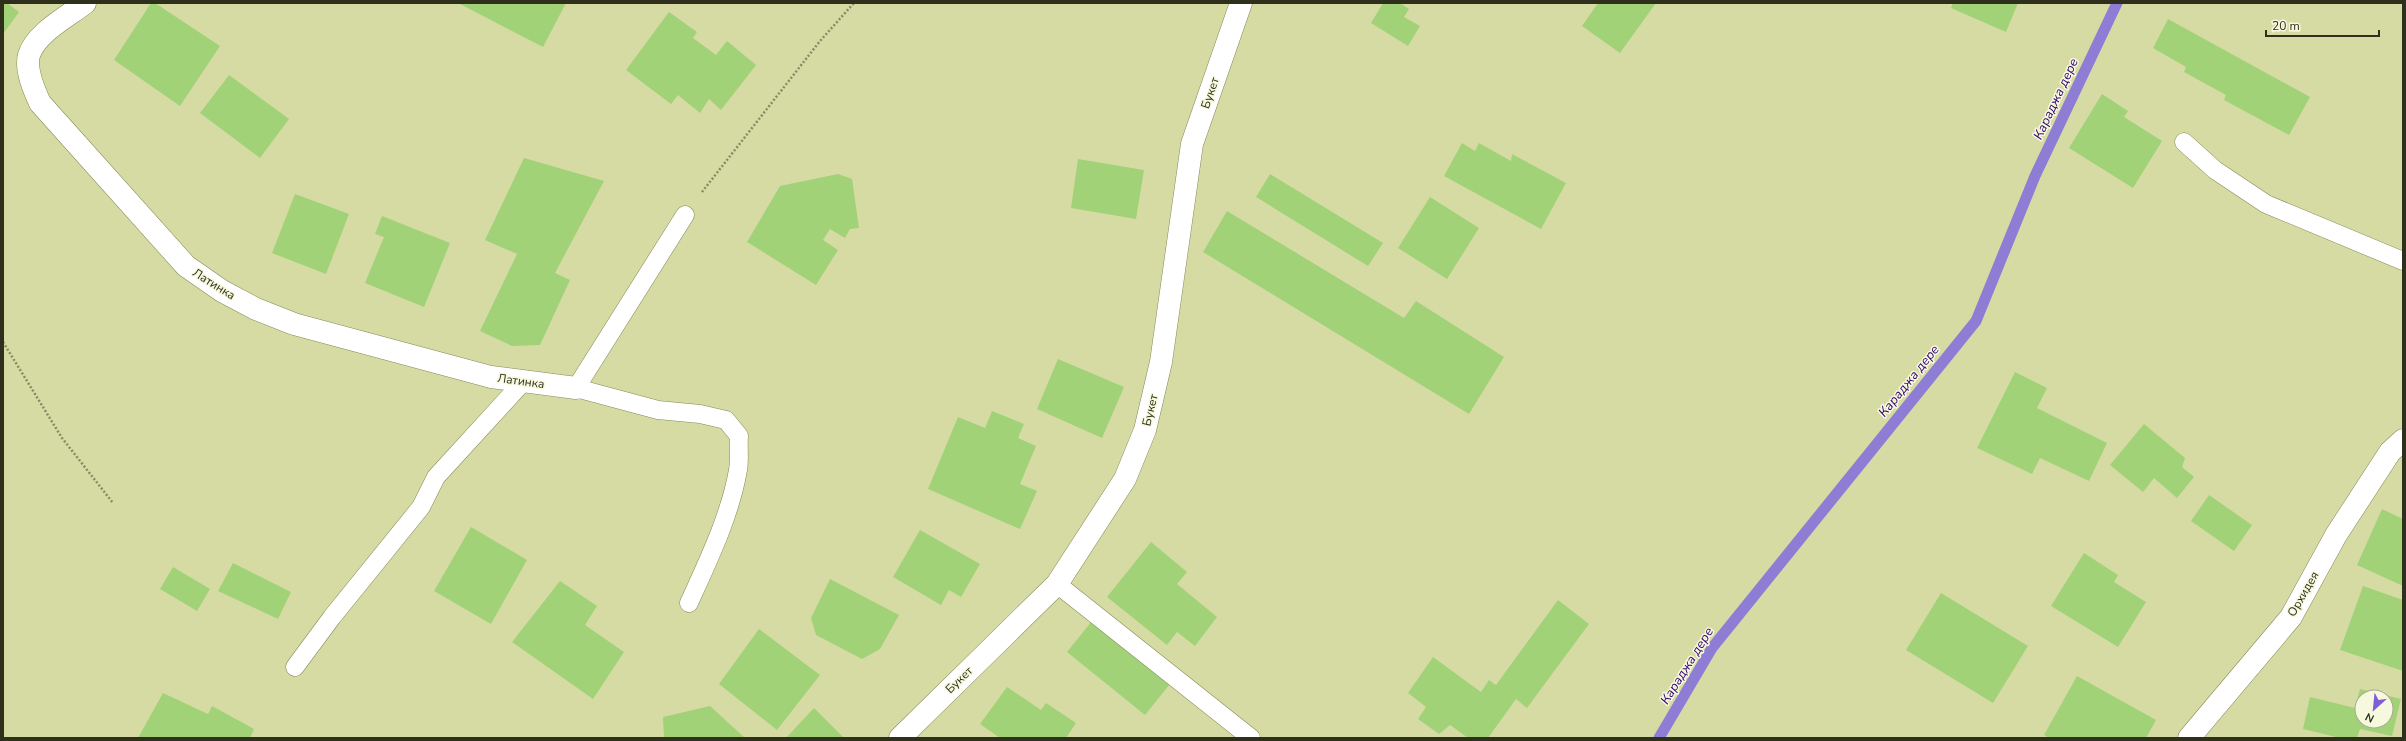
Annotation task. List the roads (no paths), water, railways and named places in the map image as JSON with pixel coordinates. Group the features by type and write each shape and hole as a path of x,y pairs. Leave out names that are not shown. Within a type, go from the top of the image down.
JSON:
{"street":[{"name":"Латинка","path":"85,3 40,38 29,56 31,81 40,103 186,266 222,291 256,309 294,324 491,377 576,388"},
{"name":"Букет","path":"900,738 1057,584 1125,479 1145,430 1161,362 1192,144 1241,3"},
{"name":"Орхидея","path":"2189,738 2291,617 2336,535 2390,452 2403,440"}],"lane":[{"path":"2184,142 2215,170 2266,204 2403,261"},
{"path":"685,215 576,388 658,410 700,414 726,420 739,436 738,469 728,507 708,561 689,603"},
{"path":"295,667 332,617 421,507 436,477 524,382"},
{"path":"1057,584 1251,738"}],"waterway":[{"name":"Караджа дере","path":"1659,738 1712,648 1976,321 2035,176 2117,3"}]}
